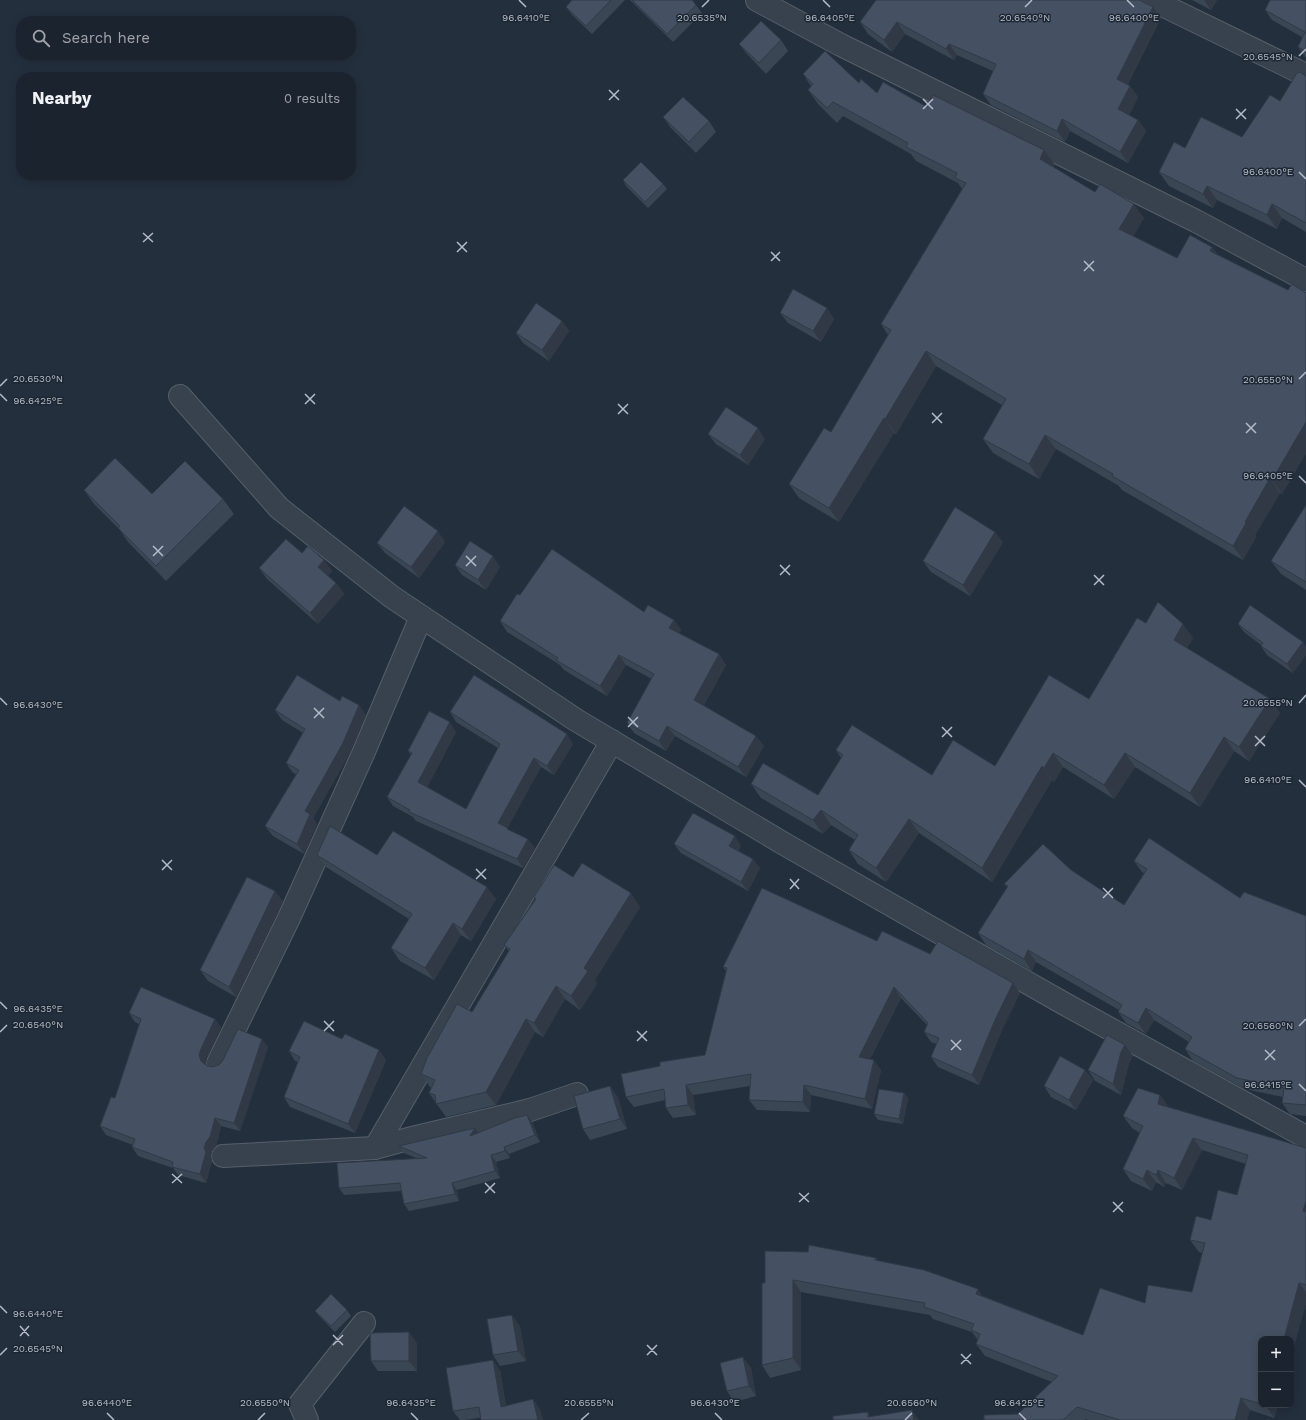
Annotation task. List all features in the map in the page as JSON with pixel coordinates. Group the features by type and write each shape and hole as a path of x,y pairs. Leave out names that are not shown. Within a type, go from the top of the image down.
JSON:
{"street":[{"path":"757,0 848,49 1196,221 1306,280"},
{"path":"1152,0 1306,74"},
{"path":"180,396 279,508 392,597 576,720 793,849 1063,1003 1306,1137"},
{"path":"218,1063 289,918 363,754 421,617"},
{"path":"375,1148 612,741"},
{"path":"223,1156 375,1148 530,1110 577,1094"},
{"path":"307,1420 300,1404 364,1323"}],"building":[{"path":"572,0 611,0 586,26 566,7"},
{"path":"632,0 692,0 696,5 667,34"},
{"path":"876,0 1139,0 1153,7 1117,79 1130,86 1118,109 1138,120 1120,152 1062,119 1057,131 983,94 996,64 949,44 946,49 897,22 884,40 860,22"},
{"path":"1270,0 1306,0 1306,51 1298,47 1305,32 1265,10"},
{"path":"761,21 781,40 759,63 739,44"},
{"path":"825,51 859,83 861,79 877,93 883,82 927,107 933,95 1044,150 1040,159 1095,192 1100,184 1134,204 1119,229 1177,258 1190,235 1212,247 1210,251 1288,290 1292,284 1306,293 1306,422 1272,480 1270,478 1233,546 1112,476 1113,474 1045,435 1029,464 983,439 1006,399 926,351 829,508 789,484 824,428 831,432 891,330 881,324 966,183 955,178 957,173 906,147 908,143 833,102 827,108 808,90 813,84 803,74"},
{"path":"1300,72 1306,76 1306,223 1272,204 1267,215 1207,186 1203,194 1159,172 1174,142 1185,148 1201,117 1242,137 1270,95 1280,101 1297,73"},
{"path":"683,97 709,121 689,142 663,117"},
{"path":"641,162 663,184 645,202 623,180"},
{"path":"793,289 827,308 813,331 780,313"},
{"path":"536,303 562,321 542,350 516,333"},
{"path":"726,407 758,428 740,455 708,434"},
{"path":"115,458 152,494 185,461 223,499 156,566 118,528 120,526 84,490"},
{"path":"1306,505 1306,582 1271,561"},
{"path":"404,506 438,531 411,567 377,543"},
{"path":"955,507 995,532 963,585 923,561"},
{"path":"286,539 302,553 308,546 324,560 318,567 336,583 310,613 259,568"},
{"path":"470,541 493,556 478,580 455,565"},
{"path":"552,549 644,612 648,605 674,620 669,628 719,654 694,700 756,736 738,767 667,726 659,741 627,723 654,674 619,655 600,686 556,660 558,658 500,621 517,594 520,595"},
{"path":"1158,602 1183,624 1174,640 1270,699 1239,747 1224,737 1190,793 1125,753 1104,785 1053,753 1044,768 1042,766 982,868 909,819 876,868 849,850 858,835 821,810 813,820 751,784 763,763 818,795 843,755 836,750 852,725 932,775 953,740 995,766 1049,675 1089,699 1137,618 1146,623"},
{"path":"1250,605 1303,642 1287,664 1261,646 1263,643 1238,624"},
{"path":"297,675 340,701 342,696 359,705 343,743 305,811 310,814 297,844 265,826 299,770 286,763 305,729 275,710"},
{"path":"474,675 567,734 547,766 534,758 498,823 528,839 517,859 409,812 410,810 387,797 412,753 408,751 429,711 450,722 418,782 466,809 500,744 450,712"},
{"path":"693,813 735,836 729,846 753,859 741,882 674,844"},
{"path":"330,826 377,855 393,831 487,887 462,929 453,923 425,968 391,948 412,914 317,855"},
{"path":"1149,838 1240,898 1244,892 1306,916 1306,1105 1282,1103 1284,1088 1237,1078 1185,1049 1192,1037 1146,1008 1138,1023 1118,1012 1122,1005 1028,950 1024,959 978,933 1008,886 1004,884 1043,844 1071,870 1124,905 1147,869 1134,861"},
{"path":"582,863 631,893 584,968 588,971 571,996 556,986 534,1023 526,1019 486,1092 436,1104 435,1095 429,1093 435,1080 421,1074 427,1058 457,1004 472,1012 510,949 504,945 536,899 534,897 554,865 573,877"},
{"path":"247,877 275,891 229,987 200,970"},
{"path":"762,888 877,941 882,931 930,954 938,941 1013,983 995,1020 972,1075 931,1057 939,1038 924,1032 928,1023 894,987 859,1057 874,1060 865,1099 804,1085 803,1102 749,1100 751,1074 686,1085 688,1105 666,1108 664,1089 626,1097 621,1074 660,1066 660,1062 705,1055 727,968 723,967"},
{"path":"141,987 215,1019 199,1055 201,1061 207,1066 212,1067 219,1065 223,1060 238,1029 262,1039 234,1123 215,1118 210,1137 204,1148 206,1152 200,1174 172,1167 173,1162 132,1147 135,1139 100,1126 111,1097 115,1098 141,1019 129,1013"},
{"path":"304,1021 342,1039 345,1034 379,1050 348,1124 284,1097 300,1057 289,1051"},
{"path":"1107,1035 1125,1045 1121,1052 1113,1084 1088,1070"},
{"path":"1060,1056 1085,1070 1069,1100 1044,1086"},
{"path":"610,1086 620,1119 583,1129 574,1096"},
{"path":"1138,1088 1160,1095 1158,1104 1306,1148 1306,1201 1303,1211 1306,1212 1306,1285 1299,1283 1285,1336 1258,1336 1258,1403 1241,1398 1235,1420 1120,1420 1077,1407 1063,1420 984,1420 984,1415 1018,1414 1058,1376 976,1344 980,1334 971,1330 974,1324 924,1307 925,1303 793,1280 793,1358 762,1365 762,1283 765,1283 765,1251 808,1252 809,1245 876,1258 875,1260 924,1270 978,1289 976,1294 1083,1335 1100,1288 1145,1303 1148,1285 1192,1292 1205,1243 1190,1240 1196,1216 1211,1220 1218,1190 1237,1195 1248,1155 1193,1138 1174,1178 1158,1170 1156,1175 1147,1170 1143,1179 1123,1169 1143,1126 1123,1116"},
{"path":"879,1089 904,1093 899,1119 874,1114"},
{"path":"527,1115 535,1135 504,1147 505,1151 491,1155 495,1171 452,1183 455,1194 404,1204 400,1183 339,1188 337,1163 427,1158 399,1146 475,1128 470,1136 515,1118"},
{"path":"331,1294 347,1310 331,1326 315,1311"},
{"path":"512,1315 518,1351 493,1355 487,1319"},
{"path":"409,1332 409,1361 371,1361 370,1333"},
{"path":"743,1357 749,1386 727,1391 720,1363"},
{"path":"493,1360 501,1407 533,1399 538,1420 481,1420 479,1407 453,1411 446,1368"},
{"path":"912,1410 914,1420 833,1420 833,1416 868,1412 868,1417"}]}
